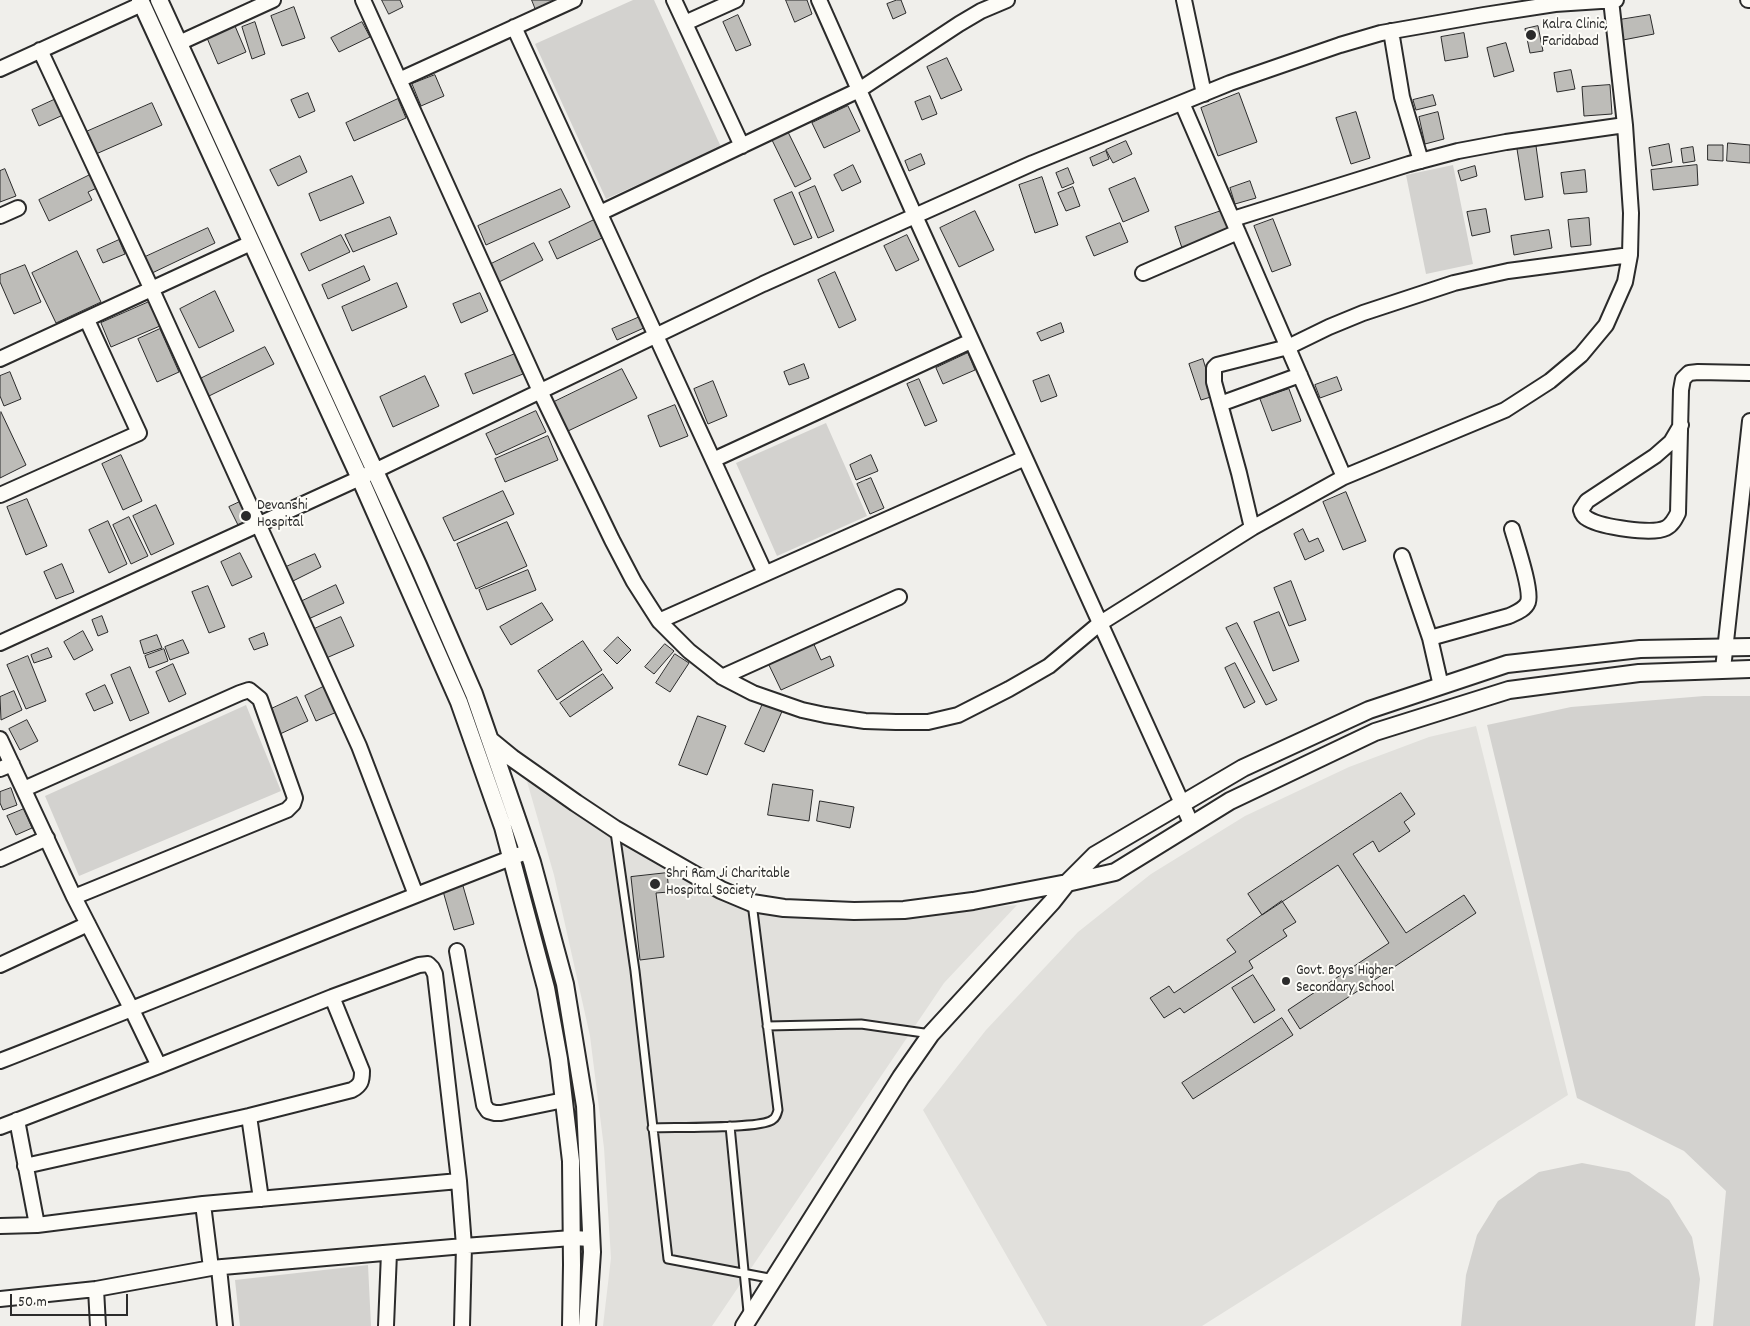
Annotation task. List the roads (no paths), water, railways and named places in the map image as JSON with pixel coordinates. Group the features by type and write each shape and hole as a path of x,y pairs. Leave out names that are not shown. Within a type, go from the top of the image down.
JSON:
{"street":[{"path":"159,0 418,565 474,694 529,851 565,984 585,1106 592,1240 587,1326"},
{"path":"179,43 273,0"},
{"path":"363,0 540,391 612,540 634,582 659,621 689,652 722,677 753,693 802,710 825,715 865,721 928,722 958,715 1049,666 1099,624 1252,528 1344,477 1505,410 1550,381 1581,356 1606,325 1625,282 1630,255 1631,213 1625,125 1611,0"},
{"path":"399,80 574,0"},
{"path":"674,0 742,146"},
{"path":"685,23 736,0"},
{"path":"819,0 1099,624 1192,823"},
{"path":"1184,0 1204,94"},
{"path":"1482,0 1484,14"},
{"path":"0,644 360,478 763,284 1033,163 1204,94 1340,45 1391,31 1484,14 1554,4 1616,0"},
{"path":"600,213 859,90 959,24 1000,1"},
{"path":"0,69 141,2 360,478 459,702 503,827 546,988 559,1059 571,1161 571,1326"},
{"path":"514,27 766,573"},
{"path":"1391,31 1402,97 1421,161"},
{"path":"40,50 152,290 359,746 416,895"},
{"path":"1182,103 1344,477"},
{"path":"1143,273 1235,226 1421,161 1458,151 1506,142 1625,125"},
{"path":"0,216 18,208"},
{"path":"0,359 251,243"},
{"path":"1252,528 1214,382 1214,368 1223,363 1288,347 1329,326 1362,313 1454,283 1526,268 1630,255"},
{"path":"0,495 138,434 87,320"},
{"path":"713,460 971,341"},
{"path":"1681,425 1671,442 1655,456 1587,501 1581,510 1582,515 1603,525 1630,530 1657,530 1671,524 1678,513 1681,425 1681,390 1683,379 1689,373 1750,373"},
{"path":"1220,404 1300,376"},
{"path":"1724,669 1750,422"},
{"path":"659,621 1025,458"},
{"path":"1430,638 1508,616 1527,604 1529,595 1527,585 1512,529"},
{"path":"1402,556 1430,638 1441,686"},
{"path":"722,677 899,596"},
{"path":"746,1322 901,1077 931,1034 1052,902 1067,883 1095,855 1243,768 1369,710 1507,664 1640,649 1750,648"},
{"path":"466,722 568,798 615,829 708,884 752,903 784,908 854,911 904,910 973,901 1115,872 1230,801 1375,732 1509,690 1639,672 1750,669"},
{"path":"24,789 240,693 249,690 260,700 292,790 293,804 287,810 74,897"},
{"path":"0,739 6,766 24,789 74,897 159,1066"},
{"path":"0,859 47,838"},
{"path":"0,1061 529,851"},
{"path":"0,965 88,924"},
{"path":"458,951 484,1106 488,1112 502,1113 564,1100"},
{"path":"0,1127 332,997 419,965 428,964 435,974 459,1181 464,1246 462,1326"},
{"path":"25,1166 249,1116 352,1090 362,1080 362,1071 332,997"},
{"path":"249,1116 261,1199"},
{"path":"17,1120 37,1225"},
{"path":"0,1226 37,1225 203,1204 459,1181"},
{"path":"203,1204 225,1326"},
{"path":"0,1300 96,1289 215,1268 464,1246 572,1238 592,1240"},
{"path":"386,1326 389,1252"},
{"path":"96,1289 98,1326"}],"lane":[{"path":"615,829 635,971 668,1259 774,1279"},
{"path":"652,1128 766,1123 773,1120 776,1116 778,1110 752,903"},
{"path":"767,1026 861,1024 931,1034"},
{"path":"730,1126 744,1272 746,1322"}],"place":[{"name":"Kalra Clinic, Faridabad","path":"1531,35"},
{"name":"Devanshi Hospital","path":"246,516"},
{"name":"Shri Ram Ji Charitable Hospital Society","path":"655,884"},
{"name":"Govt. Boys Higher Secondary School","path":"1286,981"}]}
